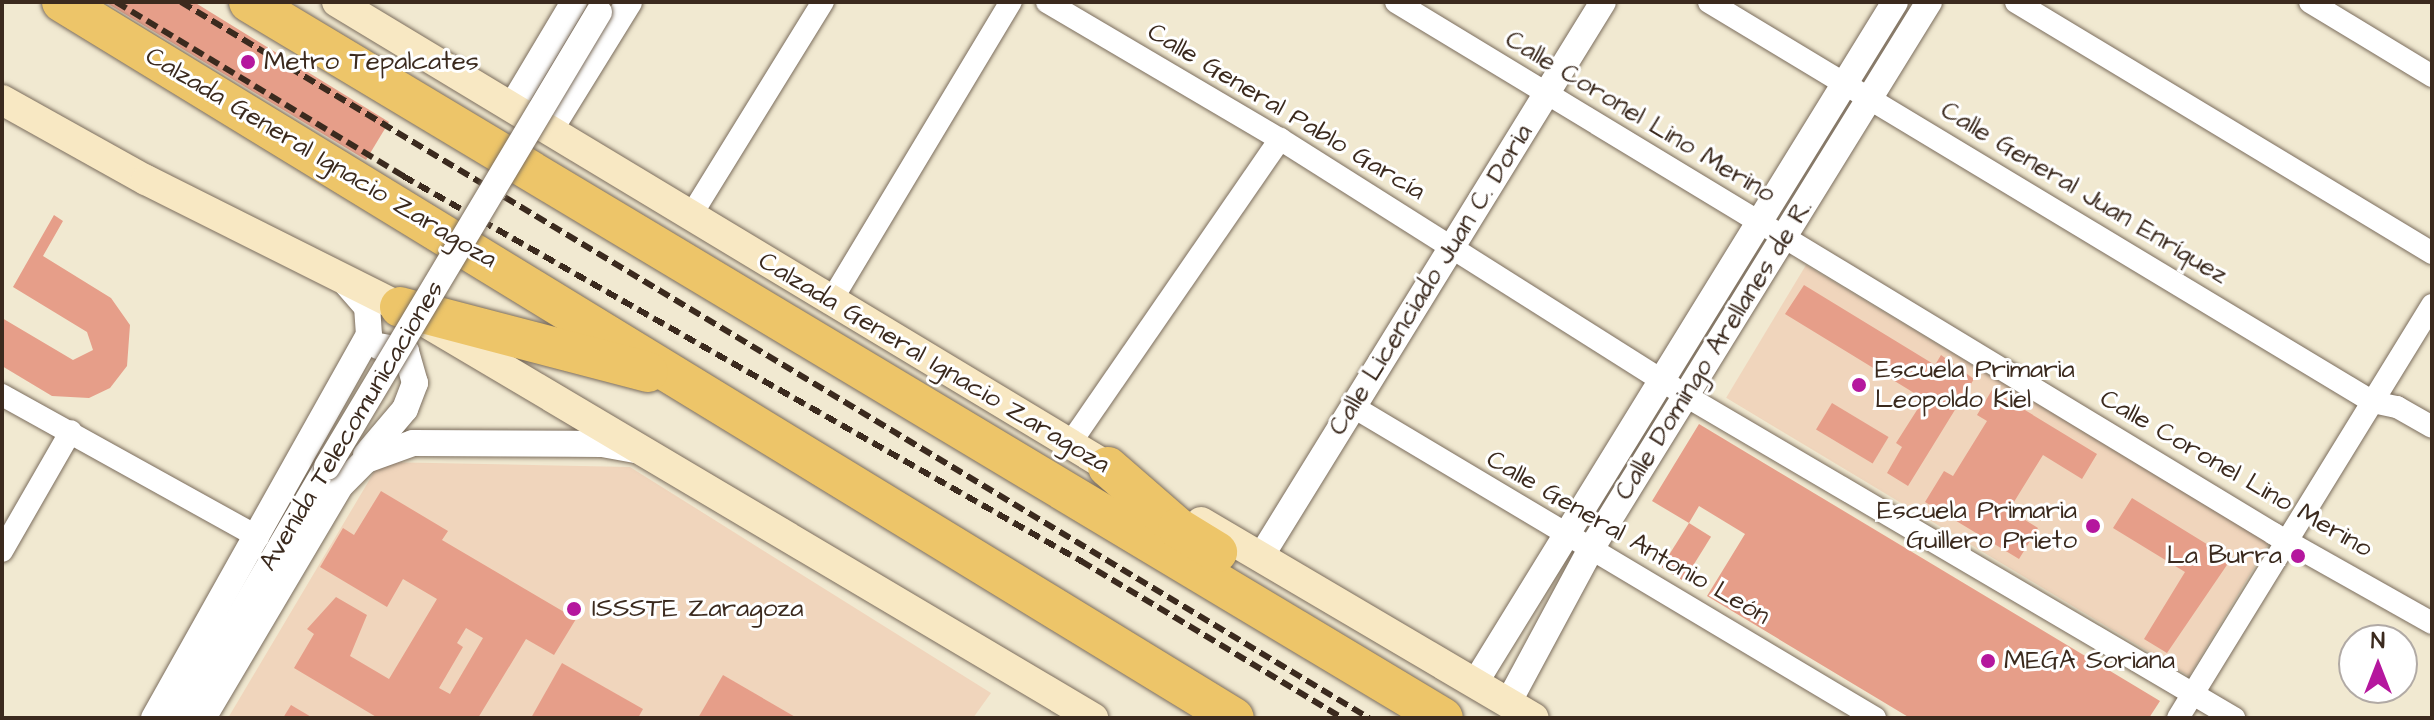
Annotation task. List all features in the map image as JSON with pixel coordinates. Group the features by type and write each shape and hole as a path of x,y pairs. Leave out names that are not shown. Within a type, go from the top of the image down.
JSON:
{"highway":[{"name":"Calzada General Ignacio Zaragoza","path":"62,2 707,391 1234,718"},
{"name":"Calzada General Ignacio Zaragoza","path":"249,2 1443,718"},
{"path":"400,307 583,353 707,391"},
{"path":"1108,467 1178,528 1257,577 1387,685"}],"main road":[{"name":"Calzada General Ignacio Zaragoza","path":"347,4 690,217 1069,445 1521,710"},
{"path":"2,100 146,180 400,307 1093,718"}],"street":[{"path":"512,106 574,2"},
{"path":"550,130 629,2"},
{"path":"690,217 823,2"},
{"path":"831,301 1011,2"},
{"name":"Calle General Pablo García","path":"1047,2 1280,139 1686,396 2234,718"},
{"name":"Calle Coronel Lino Merino","path":"1396,2 2287,541 2312,550 2432,623"},
{"name":"Calle Licenciado Juan C. Doria","path":"1260,558 1603,2"},
{"name":"Calle General Juan Enríquez","path":"1709,2 1873,97 2373,402 2397,407 2432,427"},
{"name":"Calle Domingo Arellanes de R.","path":"1521,710 1533,654 1580,543 1663,380 1758,220 1895,2"},
{"name":"Calle Domingo Arellanes de R.","path":"1475,683 1686,396 1929,2"},
{"path":"2016,2 2432,253"},
{"path":"2310,2 2432,76"},
{"name":"Avenida Telecomunicaciones","path":"180,718 602,7"},
{"path":"553,37 566,60 593,60"},
{"path":"1069,445 1280,139"},
{"name":"Avenida Telecomunicaciones","path":"154,718 358,358 371,316 339,275"},
{"path":"2178,718 2432,305"},
{"path":"356,467 405,409 415,374 406,351 394,345 378,346 358,358"},
{"path":"2,395 258,537"},
{"name":"Calle General Antonio León","path":"1352,406 1875,718"},
{"path":"2,551 71,431"},
{"name":"Avenida Telecomunicaciones","path":"203,718 356,467 381,452 413,443 602,444 649,455"},
{"path":"1505,640 1533,654"}],"shaded area":[{"path":"1806,265 2269,543 2189,676 1726,398"},
{"name":"ISSSTE Zaragoza","path":"380,462 630,467 991,693 973,718 228,718"}],"building":[{"name":"Metro Tepalcates","path":"105,2 194,2 389,122 366,160"},
{"path":"54,215 63,221 43,256 111,298 130,325 127,366 110,388 89,398 52,396 2,366 2,318 73,360 93,350 87,332 13,287"},
{"path":"1804,285 1935,365 1941,355 1974,379 1908,486 1887,473 1902,447 1896,443 1924,399 1785,314"},
{"path":"1992,390 2097,454 2082,479 2043,455 2009,510 2038,528 2019,559 1925,502 1944,471 1953,476 1987,421 1977,415"},
{"path":"1832,403 1889,437 1873,464 1816,430"},
{"path":"1699,424 2160,701 2149,718 1910,718 1707,596 1745,534 1699,506 1689,523 1652,501"},
{"path":"381,491 448,531 442,540 576,619 554,655 526,639 478,718 378,718 294,668 314,634 307,629 336,597 367,615 350,656 389,679 437,599 403,579 387,607 320,567 343,528 354,535","holes":["466,628 483,638 450,694 439,688 463,647 457,643"]},
{"path":"2132,498 2231,559 2167,653 2144,639 2185,572 2113,528"},
{"path":"1689,523 1711,537 1683,581 1661,567"},
{"path":"562,663 643,709 638,718 531,718"},
{"path":"723,675 797,718 698,718"},
{"path":"291,705 313,718 283,718"}],"railway":[{"path":"116,2 403,176 1081,561 1342,718"},
{"path":"181,2 1369,718"}],"place":[{"name":"Metro Tepalcates","path":"248,62"},
{"name":"Escuela Primaria Leopoldo Kiel","path":"1859,385"},
{"name":"Escuela Primaria Guillero Prieto","path":"2093,526"},
{"name":"La Burra","path":"2298,556"},
{"name":"ISSSTE Zaragoza","path":"574,609"},
{"name":"MEGA Soriana","path":"1988,661"}]}
